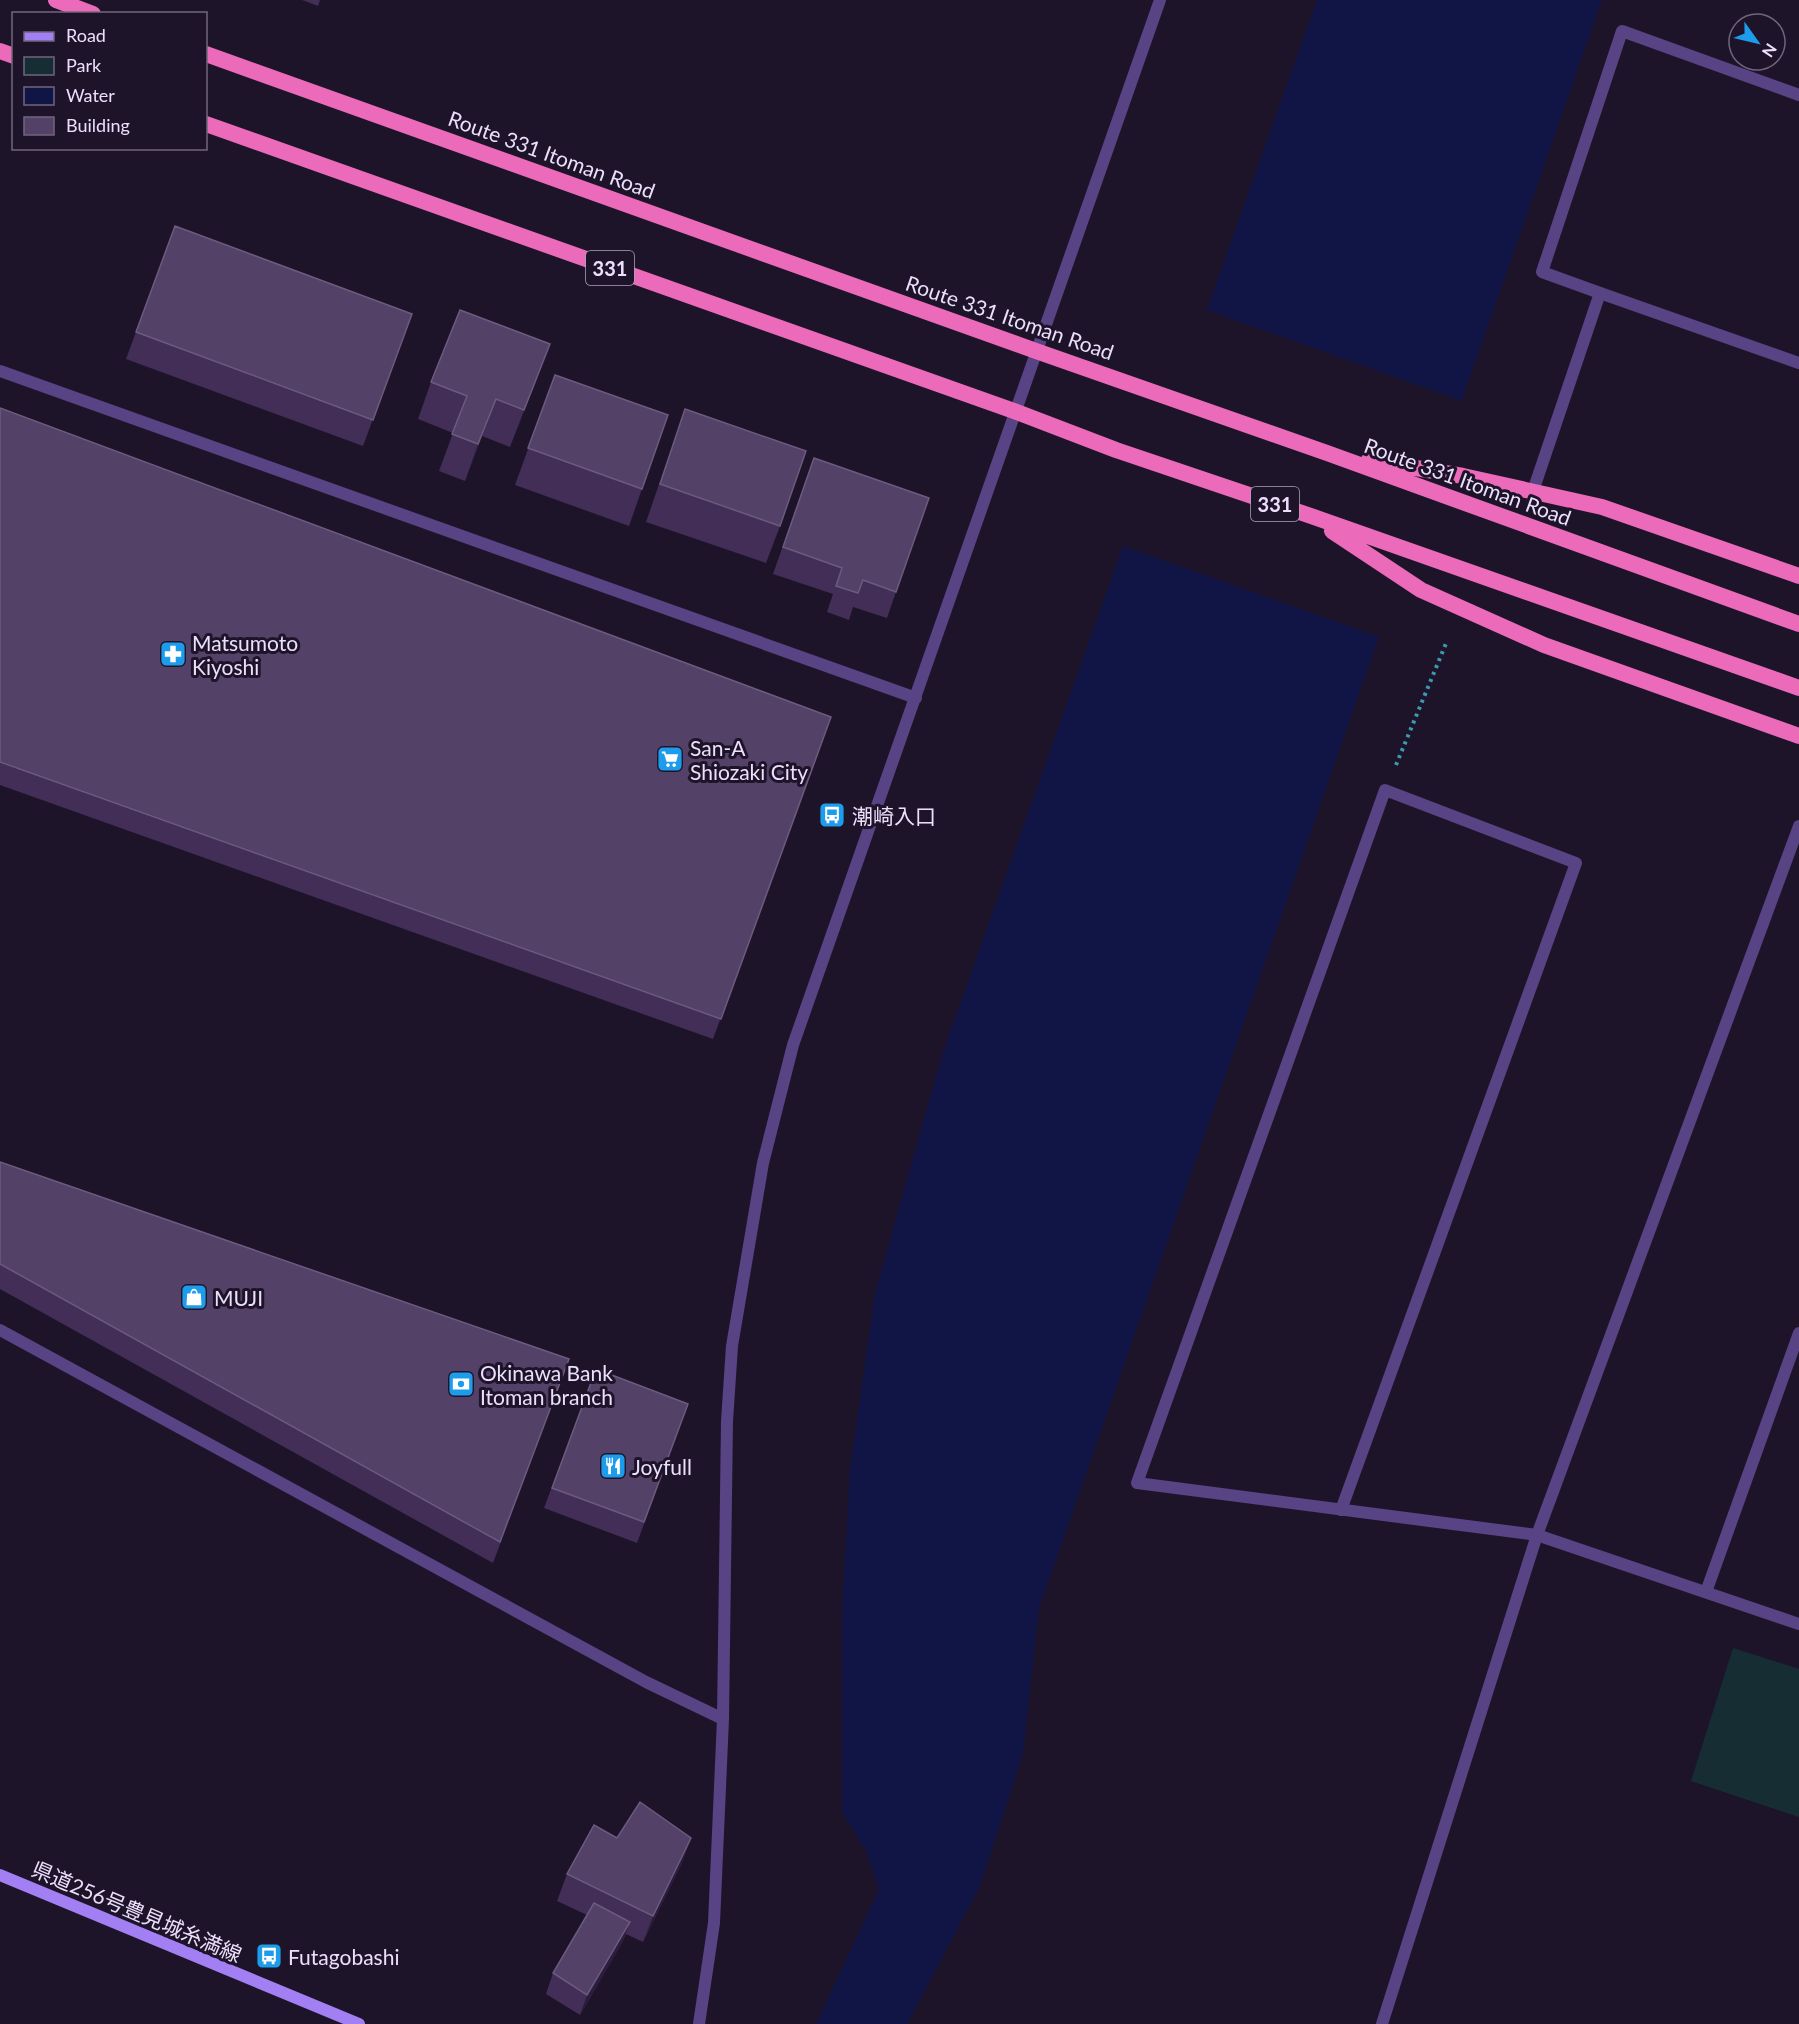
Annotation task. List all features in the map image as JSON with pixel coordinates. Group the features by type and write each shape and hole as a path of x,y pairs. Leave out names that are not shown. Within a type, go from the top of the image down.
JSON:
{"highway":[{"path":"56,0 88,12"},
{"name":"Route 331 Itoman Road","path":"207,54 1327,453 1799,624"},
{"name":"331","path":"207,124 1014,411 1116,450 1311,516 1799,688"},
{"path":"1327,453 1463,476 1602,507 1799,576"},
{"path":"1311,516 1421,590 1544,645 1799,736"}],"main road":[{"name":"県道256号豊見城糸満線","path":"0,1875 359,2024"}],"street":[{"path":"699,2024 714,1923 723,1719 728,1420 732,1346 763,1163 793,1045 1160,0"},
{"path":"1799,95 1623,32 1542,272 1799,363"},
{"path":"1533,491 1600,293"},
{"path":"0,371 916,698"},
{"path":"1341,1510 1576,863 1385,790 1137,1483 1341,1510 1537,1535 1799,1624"},
{"path":"1382,2024 1537,1535 1799,826"},
{"path":"0,1330 646,1682 723,1719"},
{"path":"1706,1592 1799,1333"}],"path":[{"path":"1385,790 1447,641"}],"green space":[{"path":"1733,1648 1799,1669 1799,1817 1691,1781"}],"water":[{"path":"1317,0 1602,0 1039,1608 1023,1754 980,1886 907,2024 816,2024 879,1889 866,1851 842,1812 842,1615 850,1469 875,1293 942,1055"}],"pier":[{"path":"1204,309 1465,402 1382,638 1120,545"}],"building":[{"path":"175,226 412,314 373,420 136,332"},
{"path":"460,310 550,344 524,410 496,399 478,444 452,434 467,396 431,382"},
{"path":"555,375 668,415 642,489 528,448"},
{"path":"0,408 831,717 721,1019 0,762"},
{"path":"685,409 806,451 780,526 660,484"},
{"path":"814,458 929,498 896,592 863,580 858,593 836,586 842,568 783,547"},
{"path":"0,1162 569,1359 500,1542 0,1264"},
{"name":"Joyfull","path":"596,1369 688,1404 644,1522 552,1488"},
{"path":"640,1802 691,1838 653,1916 567,1874 594,1825 617,1838"},
{"path":"594,1903 630,1922 587,1995 553,1973"}],"place":[{"name":"Matsumoto Kiyoshi","path":"173,654"},
{"name":"San-A Shiozaki City","path":"670,759"},
{"name":"潮崎入口","path":"832,815"},
{"name":"MUJI","path":"194,1297"},
{"name":"Okinawa Bank Itoman branch","path":"461,1384"},
{"name":"Joyfull","path":"613,1466"},
{"name":"Futagobashi","path":"269,1956"}]}
